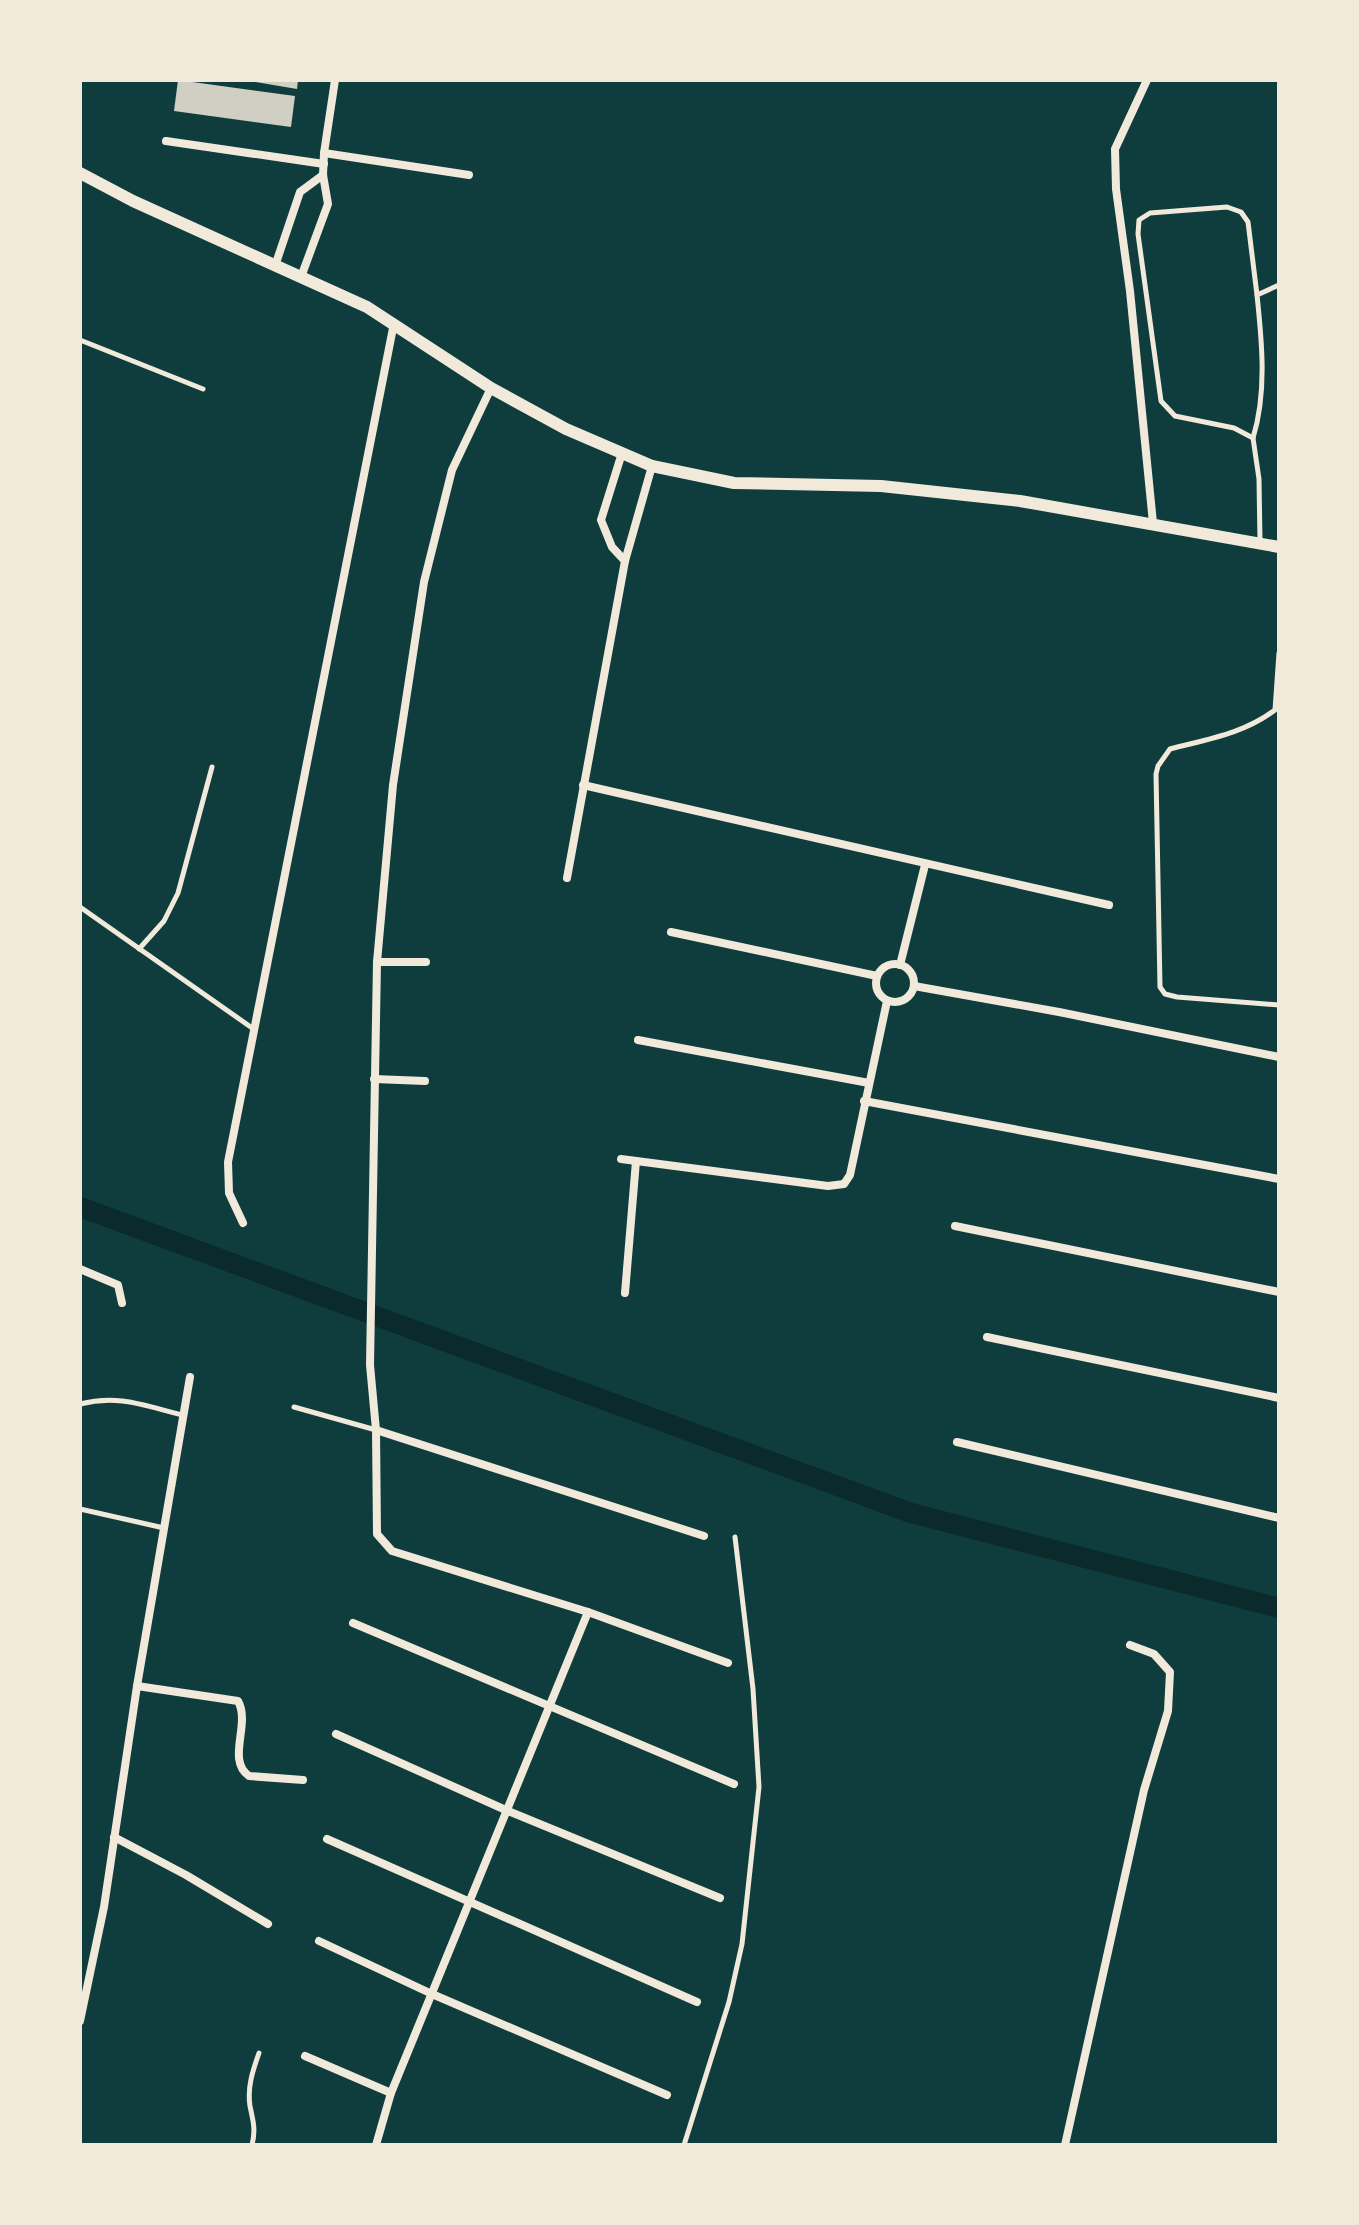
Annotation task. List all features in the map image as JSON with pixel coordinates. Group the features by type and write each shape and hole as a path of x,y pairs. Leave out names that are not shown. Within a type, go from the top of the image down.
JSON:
{"street":[{"path":"301,277 328,204 323,175 324,153 335,80"},
{"path":"1147,80 1115,149 1116,189 1130,291 1153,523"},
{"path":"166,141 324,164"},
{"path":"324,153 469,175"},
{"path":"275,266 300,192 323,175"},
{"path":"81,177 367,307 491,388 566,429 652,466 734,483 881,486 1020,501 1260,543 1278,550"},
{"path":"243,1223 229,1193 228,1162 394,323"},
{"path":"491,388 452,470 424,582 393,785 377,962 374,1079 370,1365 376,1430 377,1534 392,1551 588,1612 728,1663"},
{"path":"622,453 601,520 612,547 625,561"},
{"path":"567,878 625,561 652,466"},
{"path":"583,785 1109,905"},
{"path":"900,965 925,865"},
{"path":"671,932 877,976"},
{"path":"377,962 426,962"},
{"path":"889,965 900,965 912,975 914,986 904,1000 887,1001 876,988 877,976 889,965"},
{"path":"914,986 1279,1057"},
{"path":"621,1159 817,1185 844,1184 850,1175 887,1001"},
{"path":"638,1040 869,1083"},
{"path":"374,1079 425,1081"},
{"path":"864,1101 1279,1179"},
{"path":"625,1293 636,1161"},
{"path":"955,1226 1279,1292"},
{"path":"80,1269 118,1285 122,1303"},
{"path":"987,1337 1279,1398"},
{"path":"80,2021 104,1907 137,1686 190,1377"},
{"path":"376,1430 704,1536"},
{"path":"957,1442 1279,1518"},
{"path":"376,2145 391,2093 588,1612"},
{"path":"353,1623 734,1784"},
{"path":"1065,2145 1144,1790 1168,1711 1170,1672 1154,1654 1130,1645"},
{"path":"137,1686 238,1701 244,1718 238,1763 243,1771 249,1776 303,1780"},
{"path":"336,1734 508,1811 720,1898"},
{"path":"114,1837 268,1924"},
{"path":"327,1839 697,2002"},
{"path":"319,1941 432,1994 667,2095"},
{"path":"305,2056 391,2093"}],"lane":[{"path":"1253,438 1234,428 1175,416 1161,401 1138,234 1139,220 1150,213 1227,207 1241,212 1248,222 1257,295 1261,383 1260,415 1253,438 1259,479 1260,543"},
{"path":"1257,295 1279,285"},
{"path":"80,340 203,389"},
{"path":"1279,653 1275,710 1255,725 1170,749 1156,774 1160,987 1165,994 1177,997 1279,1005"},
{"path":"139,949 164,921 178,893 212,767"},
{"path":"80,907 255,1030"},
{"path":"80,1404 103,1398 123,1400 184,1416"},
{"path":"294,1407 376,1430"},
{"path":"80,1509 165,1528"},
{"path":"684,2145 729,2002 742,1944 759,1787 753,1689 735,1537"},
{"path":"252,2145 255,2120 250,2104 251,2076 259,2053"}],"building":[{"path":"178,80 295,96 291,127 174,111"},
{"path":"243,80 298,80 297,89"}],"waterway":[{"path":"80,1207 911,1513 1279,1608"}]}
